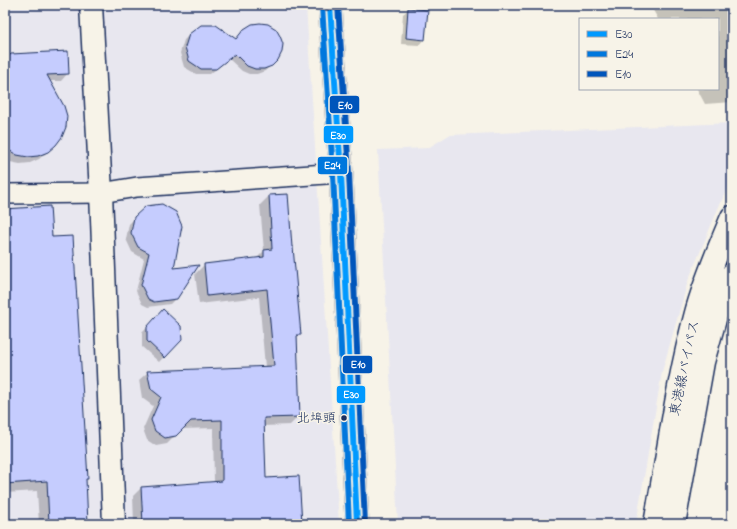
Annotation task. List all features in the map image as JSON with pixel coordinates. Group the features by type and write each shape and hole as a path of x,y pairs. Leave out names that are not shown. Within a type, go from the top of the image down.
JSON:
{"main road":[{"path":"91,5 101,193 114,524"},
{"path":"330,5 342,174 357,524"},
{"name":"東港線バイパス","path":"655,524 684,362 696,312 712,265 732,216"},
{"name":"東港線バイパス","path":"674,524 703,362 717,312 732,274"}],"street":[{"path":"5,194 51,195 101,193 137,187 342,174"}],"shaded area":[{"path":"5,5 306,5 339,524 5,524"},
{"path":"732,123 732,181 720,204 688,281 662,372 636,524 398,524 378,150 428,148 449,135"}],"building":[{"path":"408,8 428,10 425,40 406,38"},
{"path":"252,24 268,24 276,29 283,44 282,52 278,60 272,66 264,69 255,69 247,66 235,54 216,69 201,69 189,61 185,47 189,34 201,25 216,25 236,39 244,29"},
{"path":"68,51 69,74 47,75 64,106 67,116 66,127 62,137 48,152 38,156 28,157 17,155 5,148 5,60 11,54"},
{"path":"288,194 301,335 297,335 300,417 264,418 266,478 299,476 302,524 143,524 141,487 222,481 222,420 191,421 176,436 165,438 155,431 151,420 161,397 151,389 147,371 274,366 267,289 207,296 204,264 264,257 264,250 272,249 269,195"},
{"path":"162,204 176,212 182,226 174,268 199,265 177,299 154,302 148,299 141,285 149,253 138,247 131,233 134,217 146,206"},
{"path":"50,206 52,237 73,236 88,479 86,479 88,524 49,524 47,481 5,484 5,209"},
{"path":"163,309 181,326 182,340 165,358 147,341 147,327"}],"transit line":[{"name":"E30","path":"330,5 341,173 357,524"},
{"name":"E10","path":"338,5 349,173 365,524"},
{"name":"E24","path":"322,6 333,173 349,524"}],"place":[{"name":"北埠頭","path":"344,418"}]}
